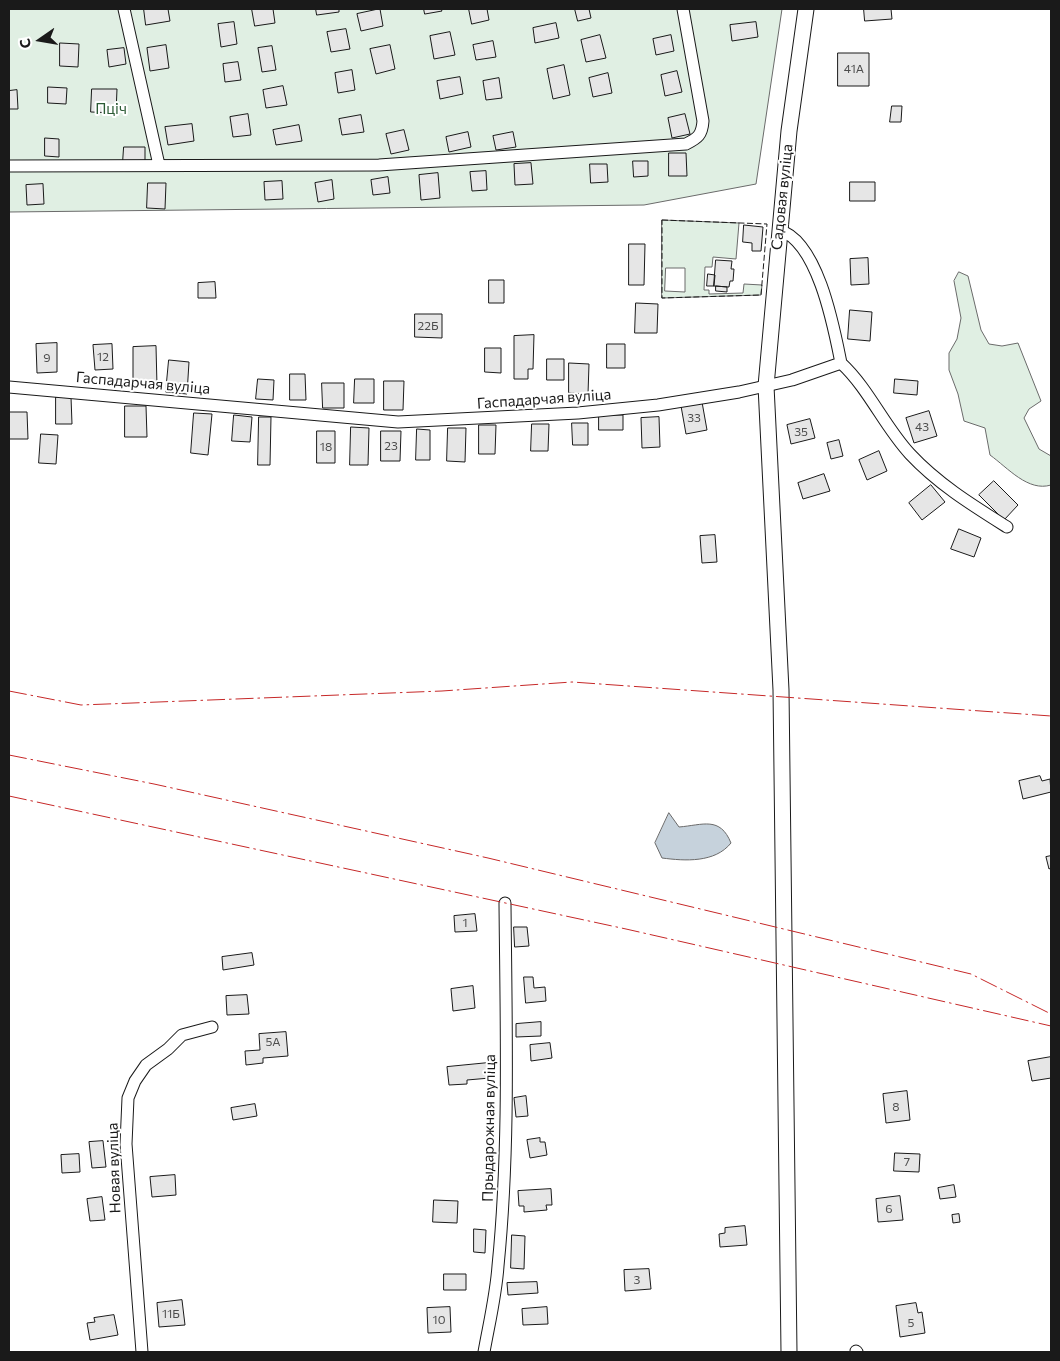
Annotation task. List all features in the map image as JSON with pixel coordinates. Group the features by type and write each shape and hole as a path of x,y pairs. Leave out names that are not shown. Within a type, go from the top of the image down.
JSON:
{"street":[{"path":"124,9 159,165"},
{"path":"9,166 379,165 686,144 699,138 703,121 683,9"},
{"name":"Садовая вуліца","path":"789,1352 781,690 766,386 789,131 806,9"},
{"path":"780,230 794,238 806,252 832,319 841,363 856,377 909,453 943,486 1007,527"},
{"name":"Гаспадарчая вуліца","path":"9,386 398,422 578,413 658,405 766,386 841,363"},
{"name":"Прыдарожная вуліца","path":"484,1352 498,1267 503,1178 506,1052 505,903"},
{"name":"Новая вуліца","path":"142,1352 126,1144 128,1098 134,1081 146,1065 168,1050 182,1035 212,1027"}],"green space":[{"name":"Пціч","path":"9,9 782,9 756,184 644,205 9,212"},
{"path":"662,220 739,223 736,259 713,257 712,267 705,267 704,290 709,290 709,294 743,293 744,284 762,285 761,295 662,298","holes":["666,268 685,268 685,292 665,291"]},
{"path":"959,272 968,276 981,330 989,344 1002,346 1018,343 1041,401 1029,409 1024,418 1039,449 1051,456 1051,485 1034,485 1019,478 990,455 985,428 964,421 958,394 949,370 949,353 957,339 961,318 954,281"}],"shaded area":[{"path":"669,813 679,827 703,824 716,826 727,834 731,843 717,854 699,859 680,860 662,858 655,843"}],"building":[{"path":"144,9 168,9 170,21 146,25"},
{"path":"252,9 273,9 275,23 255,26"},
{"path":"316,9 339,9 339,12 317,15"},
{"path":"380,9 383,26 361,31 357,14"},
{"path":"424,9 441,9 442,11 425,14"},
{"path":"469,9 487,9 489,20 472,24"},
{"path":"575,9 589,9 591,18 578,21"},
{"path":"864,9 891,9 892,19 865,21"},
{"path":"234,22 237,44 221,47 218,24"},
{"path":"756,22 758,37 732,41 730,25"},
{"path":"556,23 559,38 535,43 533,28"},
{"path":"346,29 350,49 331,52 327,32"},
{"path":"450,32 455,55 434,59 430,36"},
{"path":"600,35 606,58 586,62 581,40"},
{"path":"671,35 674,51 656,55 653,39"},
{"path":"493,41 496,57 476,60 473,45"},
{"path":"60,43 79,44 78,67 60,66"},
{"path":"166,45 169,68 150,71 147,48"},
{"path":"390,45 395,69 376,74 370,49"},
{"path":"272,46 276,70 262,72 258,48"},
{"path":"124,48 126,64 109,67 107,50"},
{"path":"838,53 869,53 869,86 838,86"},
{"path":"238,62 241,80 225,82 223,64"},
{"path":"564,65 570,95 553,99 547,69"},
{"path":"352,70 355,90 338,93 335,73"},
{"path":"677,71 682,92 665,96 661,75"},
{"path":"608,73 612,93 593,97 589,78"},
{"path":"460,77 463,94 440,99 437,81"},
{"path":"499,78 502,98 486,100 483,81"},
{"path":"283,86 287,105 266,108 263,90"},
{"path":"48,87 67,88 66,104 48,103"},
{"path":"92,89 117,89 116,113 91,112"},
{"path":"17,90 18,109 9,109 9,91"},
{"path":"892,106 902,106 901,122 890,122"},
{"path":"248,114 251,135 233,137 230,117"},
{"path":"685,114 690,134 672,138 668,118"},
{"path":"361,115 364,132 342,135 339,119"},
{"path":"192,124 194,141 168,145 165,127"},
{"path":"299,125 302,141 276,145 273,130"},
{"path":"404,130 409,150 391,154 386,134"},
{"path":"468,132 471,147 449,152 446,137"},
{"path":"513,132 516,147 496,150 493,136"},
{"path":"45,138 59,139 59,157 45,156"},
{"path":"124,147 145,147 145,163 123,162"},
{"path":"669,153 686,153 687,176 669,176"},
{"path":"633,161 648,161 648,176 634,177"},
{"path":"531,163 533,184 515,185 514,164"},
{"path":"590,164 607,164 608,182 591,183"},
{"path":"486,171 487,190 472,191 470,172"},
{"path":"438,173 440,198 421,200 419,175"},
{"path":"388,177 390,193 373,195 371,180"},
{"path":"332,180 334,199 318,202 315,183"},
{"path":"282,181 283,199 265,200 264,182"},
{"path":"850,182 875,182 875,201 850,201"},
{"path":"148,183 166,183 165,209 147,208"},
{"path":"43,184 44,204 27,205 26,185"},
{"path":"744,225 763,227 761,251 752,251 752,243 743,242"},
{"path":"629,244 645,244 644,285 629,285"},
{"path":"868,258 869,284 851,285 850,259"},
{"path":"716,260 732,261 731,269 734,269 733,281 730,281 729,287 714,286"},
{"path":"708,274 715,275 714,286 707,286"},
{"path":"489,280 504,280 504,303 489,303"},
{"path":"215,282 216,298 198,298 198,283"},
{"path":"716,286 727,287 727,292 716,291"},
{"path":"636,303 658,304 657,333 635,333"},
{"path":"850,310 872,312 870,341 848,339"},
{"path":"415,314 442,314 442,338 415,337"},
{"path":"534,335 533,369 528,369 528,379 514,379 514,336"},
{"path":"57,343 57,372 37,373 36,344"},
{"path":"112,344 113,369 95,370 93,345"},
{"path":"607,344 625,344 625,368 607,368"},
{"path":"156,346 157,386 133,386 133,347"},
{"path":"485,348 501,348 501,373 485,372"},
{"path":"547,359 564,359 564,380 547,380"},
{"path":"169,360 189,362 187,394 166,392"},
{"path":"569,363 589,364 588,394 569,393"},
{"path":"290,374 305,374 306,400 290,400"},
{"path":"258,379 274,380 273,400 256,399"},
{"path":"355,379 374,379 374,403 354,403"},
{"path":"895,379 918,381 917,395 894,393"},
{"path":"384,381 404,381 403,410 384,410"},
{"path":"322,383 344,383 344,408 323,408"},
{"path":"56,397 71,397 72,424 56,424"},
{"path":"702,402 707,430 686,434 681,406"},
{"path":"125,406 146,406 147,437 125,437"},
{"path":"929,411 937,436 914,443 906,418"},
{"path":"9,412 27,412 28,439 9,439"},
{"path":"194,413 212,414 208,455 191,453"},
{"path":"234,415 252,417 250,442 232,441"},
{"path":"599,415 623,415 623,430 599,430"},
{"path":"259,417 271,417 270,465 258,465"},
{"path":"659,417 660,447 642,448 641,418"},
{"path":"810,419 815,438 791,444 787,425"},
{"path":"572,423 588,423 588,445 573,445"},
{"path":"532,424 549,424 548,451 531,451"},
{"path":"479,425 496,425 495,454 479,454"},
{"path":"351,427 369,428 368,465 350,465"},
{"path":"448,428 466,428 465,462 447,461"},
{"path":"417,429 430,430 430,460 416,460"},
{"path":"317,431 335,431 335,463 317,463"},
{"path":"381,431 401,431 400,461 381,461"},
{"path":"41,434 58,435 56,464 39,463"},
{"path":"839,440 843,456 831,459 827,443"},
{"path":"879,451 887,471 867,480 859,460"},
{"path":"824,474 830,491 803,499 798,483"},
{"path":"994,481 1018,505 1004,520 979,495"},
{"path":"931,485 945,502 922,520 909,503"},
{"path":"959,529 981,538 974,557 951,549"},
{"path":"715,535 717,562 702,563 700,536"},
{"path":"1040,776 1042,781 1050,779 1051,792 1023,799 1019,781"},
{"path":"1051,856 1051,868 1049,869 1046,857"},
{"path":"475,914 477,931 455,932 454,916"},
{"path":"514,927 527,927 529,946 515,947"},
{"path":"252,953 254,965 223,970 222,957"},
{"path":"524,977 533,977 534,988 545,987 546,1001 526,1003"},
{"path":"473,986 475,1008 453,1011 451,989"},
{"path":"247,995 249,1014 227,1015 226,996"},
{"path":"541,1022 541,1036 516,1037 516,1024"},
{"path":"286,1032 288,1056 263,1058 263,1063 246,1065 245,1051 260,1050 259,1034"},
{"path":"550,1043 552,1058 531,1061 530,1045"},
{"path":"1051,1057 1051,1078 1032,1081 1028,1061"},
{"path":"488,1063 490,1078 467,1080 467,1084 449,1085 447,1067"},
{"path":"907,1091 910,1120 886,1123 883,1094"},
{"path":"526,1096 528,1116 516,1117 514,1098"},
{"path":"255,1104 257,1116 233,1120 231,1108"},
{"path":"540,1138 540,1142 545,1142 547,1155 530,1158 527,1140"},
{"path":"103,1141 106,1167 92,1168 89,1142"},
{"path":"895,1153 920,1154 919,1172 894,1171"},
{"path":"79,1154 80,1172 62,1173 61,1155"},
{"path":"175,1175 176,1195 152,1197 150,1177"},
{"path":"954,1185 956,1197 940,1199 938,1188"},
{"path":"551,1189 552,1205 546,1205 547,1210 524,1212 524,1206 519,1206 518,1191"},
{"path":"900,1196 903,1220 878,1222 876,1199"},
{"path":"102,1197 105,1220 90,1221 87,1199"},
{"path":"434,1200 458,1201 457,1223 433,1222"},
{"path":"959,1214 960,1222 953,1223 952,1215"},
{"path":"745,1226 747,1245 720,1247 719,1234 725,1233 725,1228"},
{"path":"474,1229 486,1230 485,1253 474,1252"},
{"path":"512,1235 525,1236 524,1269 511,1268"},
{"path":"649,1269 651,1289 625,1291 624,1270"},
{"path":"444,1274 466,1274 466,1290 444,1290"},
{"path":"537,1282 538,1293 508,1295 507,1283"},
{"path":"182,1300 185,1325 159,1327 157,1303"},
{"path":"916,1303 918,1313 922,1312 925,1333 900,1337 896,1306"},
{"path":"450,1307 451,1332 428,1333 427,1308"},
{"path":"547,1307 548,1324 523,1325 522,1309"},
{"path":"114,1315 118,1335 90,1340 87,1323 95,1322 94,1318"}],"fence":[{"path":"662,220 767,224 761,295 662,298 662,220"}],"power":[{"path":"9,691 81,705 442,691 572,682 1051,716"},
{"path":"9,755 154,784 488,858 971,974 1051,1014"},
{"path":"9,796 626,929 1051,1026"}]}
